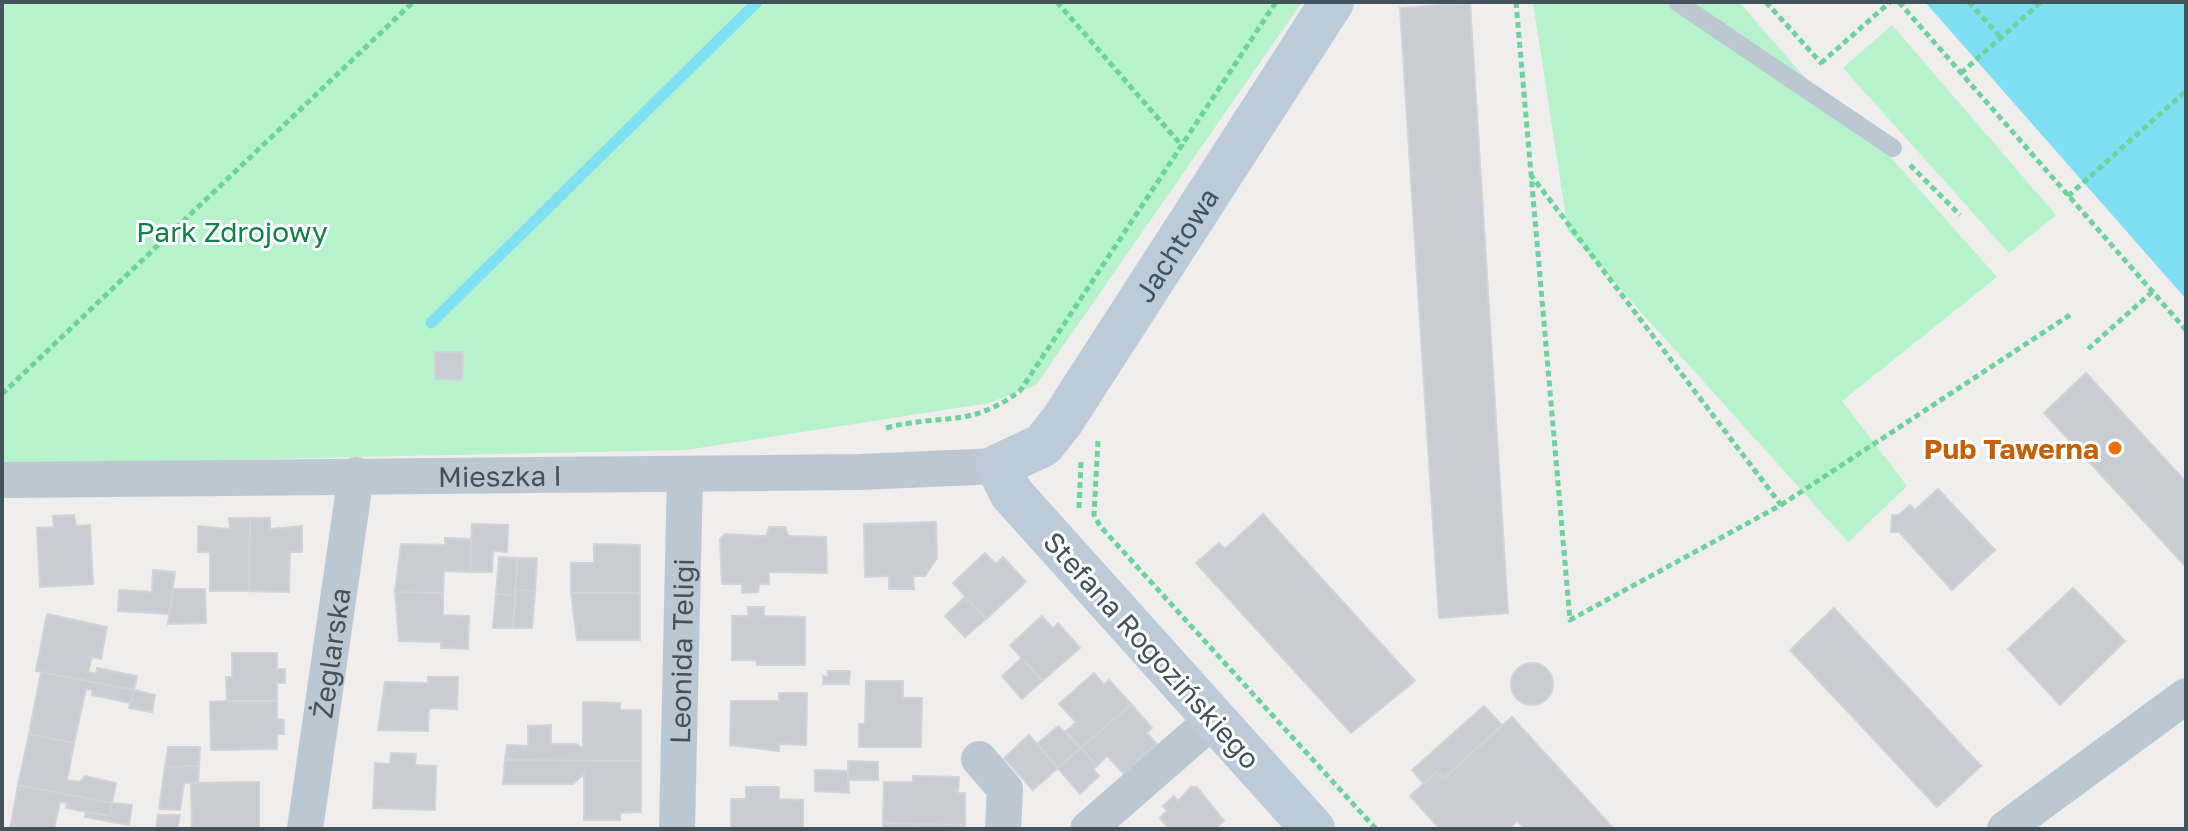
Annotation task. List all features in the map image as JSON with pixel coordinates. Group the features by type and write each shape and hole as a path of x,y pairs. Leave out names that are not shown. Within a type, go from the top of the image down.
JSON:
{"street":[{"name":"Jachtowa","path":"998,466 1043,445 1085,386 1332,2"},
{"name":"Mieszka I","path":"2,480 685,474 998,466"},
{"name":"Stefana Rogozińskiego","path":"998,466 1011,493 1313,829"},
{"name":"Leonida Teligi","path":"677,829 685,474"},
{"name":"Żeglarska","path":"305,829 356,475"},
{"path":"2005,829 2186,696"},
{"path":"1088,829 1214,719"},
{"path":"979,759 1005,789 1003,829"}],"lane":[{"path":"1677,2 1893,148"}],"path":[{"path":"2,394 413,2"},
{"path":"1057,2 1182,146 1220,179"},
{"path":"886,428 910,422 980,415 1020,391 1276,2"},
{"path":"1516,2 1570,620 1781,505 2070,315"},
{"path":"1766,2 1821,63 1890,2"},
{"path":"1899,2 2186,330"},
{"path":"1969,2 2001,38"},
{"path":"1961,73 2039,3"},
{"path":"2068,196 2186,91"},
{"path":"1531,175 1781,505"},
{"path":"2088,349 2152,292"},
{"path":"1085,386 1108,402 1100,415 1095,479 1094,515 1100,526 1376,829"}],"green space":[{"name":"Park Zdrojowy","path":"2,2 1302,2 1036,385 989,403 686,450 78,463 2,462"},
{"path":"1533,2 1739,2 1815,89 1879,144 1997,277 1842,401 1907,486 1848,542 1568,231"},
{"path":"1892,25 2056,215 2009,253 1843,68"}],"water":[{"path":"1925,2 2186,2 2186,299"}],"building":[{"path":"1470,3 1508,613 1439,618 1400,8"},
{"path":"435,352 463,352 462,380 435,379"},
{"name":"Pub Tawerna","path":"2086,373 2186,482 2186,567 2044,413"},
{"path":"1938,489 1995,550 1952,590 1899,532 1891,532 1892,515 1899,515 1910,505 1915,510"},
{"path":"1263,514 1415,681 1351,733 1196,563 1219,543 1225,549"},
{"path":"74,515 76,526 90,525 93,584 40,587 37,528 54,527 53,516"},
{"path":"229,518 250,518 249,591 210,591 210,552 198,552 198,526 230,529"},
{"path":"250,518 270,518 270,529 302,526 302,552 290,552 289,592 249,591"},
{"path":"936,522 937,558 925,576 913,576 914,589 889,589 889,576 865,577 864,524"},
{"path":"472,524 508,525 507,552 493,551 492,572 470,572"},
{"path":"769,527 785,527 788,536 826,537 827,573 769,572 769,584 759,584 758,592 742,593 742,584 722,584 720,539 725,534 766,536"},
{"path":"445,538 471,539 470,572 444,571 443,593 395,592 401,544 445,545"},
{"path":"594,544 640,545 640,593 571,593 571,563 594,563"},
{"path":"985,553 996,564 1003,557 1026,582 986,619 953,583"},
{"path":"499,557 518,558 515,595 496,594"},
{"path":"518,558 537,558 535,591 515,590"},
{"path":"153,570 175,572 169,614 118,611 119,590 152,592"},
{"path":"2073,588 2125,641 2060,705 2008,649"},
{"path":"173,589 205,589 206,623 168,624"},
{"path":"515,590 535,591 532,628 513,628"},
{"path":"395,592 443,593 443,615 469,616 468,649 441,648 441,642 399,641"},
{"path":"571,593 640,593 640,640 577,640"},
{"path":"496,594 515,595 513,628 493,628"},
{"path":"965,597 986,619 965,637 945,616"},
{"path":"748,607 764,607 764,616 805,617 805,665 757,665 756,660 732,660 732,616 748,616"},
{"path":"1834,608 1981,766 1937,807 1790,650"},
{"path":"47,614 107,627 101,659 92,657 88,672 96,674 97,668 137,676 134,690 36,671"},
{"path":"1042,616 1053,629 1058,623 1080,648 1042,681 1010,645"},
{"path":"232,653 277,653 277,669 285,669 285,683 277,683 277,701 227,701 226,677 232,677"},
{"path":"1022,658 1042,681 1022,699 1002,676"},
{"path":"1532,663 1547,669 1553,684 1547,699 1532,705 1517,699 1511,684 1517,669"},
{"path":"828,671 850,671 849,684 823,684 823,676 828,677"},
{"path":"41,672 134,690 131,703 92,695 93,690 86,689 74,743 29,734"},
{"path":"1094,673 1104,685 1109,680 1131,704 1081,748 1066,731 1076,722 1059,704"},
{"path":"428,677 458,677 457,709 429,708 428,731 378,730 385,682 428,683"},
{"path":"866,681 903,681 903,698 922,698 921,747 859,747 859,724 865,724"},
{"path":"134,690 155,695 152,712 129,708"},
{"path":"779,693 807,693 806,745 779,744 779,751 730,745 731,701 779,701"},
{"path":"277,701 277,719 284,720 284,734 277,734 277,749 211,750 210,702"},
{"path":"583,702 620,703 620,710 641,710 641,761 505,760 507,745 528,746 528,726 551,725 551,744 576,744 583,748"},
{"path":"1131,704 1152,728 1147,733 1157,744 1124,774 1107,756 1097,766 1081,748"},
{"path":"1484,706 1502,725 1443,779 1436,772 1424,784 1412,770"},
{"path":"1512,717 1614,829 1525,829 1517,821 1509,829 1440,829 1410,796 1436,772 1443,779"},
{"path":"1058,726 1081,748 1058,768 1037,744"},
{"path":"29,734 74,743 67,780 80,782 85,776 116,783 112,803 18,785"},
{"path":"1029,735 1058,768 1033,790 1004,758"},
{"path":"168,747 200,747 199,766 165,767"},
{"path":"1081,748 1097,766 1093,769 1099,776 1080,794 1058,768"},
{"path":"391,753 416,754 415,765 436,766 435,810 373,808 375,763 390,764"},
{"path":"505,760 641,761 641,812 620,813 620,820 584,820 584,774 573,784 503,784"},
{"path":"848,761 878,762 878,780 848,780"},
{"path":"199,766 198,783 184,783 180,810 159,809 165,767"},
{"path":"815,770 848,771 849,793 815,791"},
{"path":"913,776 959,777 958,793 965,793 965,825 883,823 884,782 913,782"},
{"path":"259,782 259,829 192,829 191,783"},
{"path":"18,785 112,803 110,816 66,808 67,803 60,802 54,829 10,829"},
{"path":"746,787 779,787 779,799 803,800 803,829 731,829 731,799 746,799"},
{"path":"1191,787 1197,787 1224,821 1215,829 1169,829 1160,818 1167,811 1163,806 1174,796 1178,801"},
{"path":"112,803 132,805 129,825 85,817 86,812 110,816"},
{"path":"158,815 180,815 177,829 156,829"},
{"path":"883,823 965,825 964,829 883,829"}],"waterway":[{"path":"431,323 757,2"}],"place":[{"name":"Pub Tawerna","path":"2115,448"}]}
